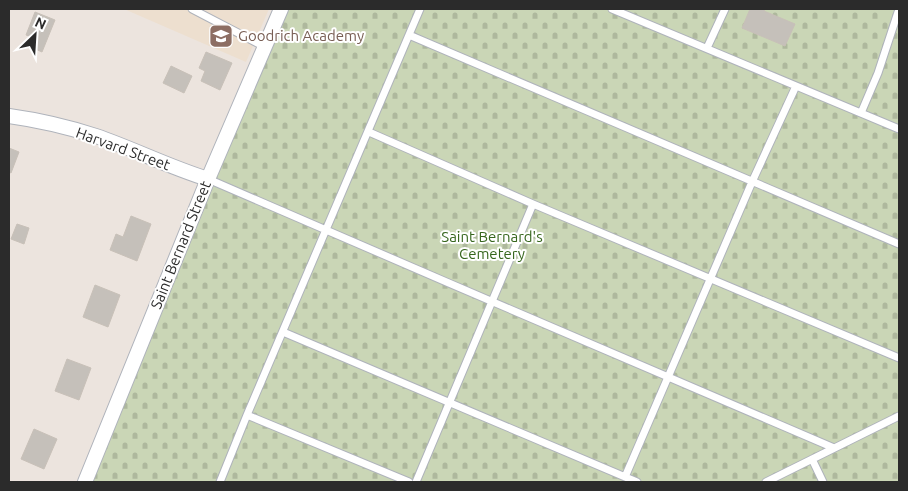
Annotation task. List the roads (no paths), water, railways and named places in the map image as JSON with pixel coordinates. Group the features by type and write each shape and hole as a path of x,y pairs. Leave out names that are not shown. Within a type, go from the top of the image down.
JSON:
{"street":[{"name":"Saint Bernard Street","path":"85,482 208,179 281,9"},
{"name":"Harvard Street","path":"9,116 39,121 95,136 182,171 208,179"}],"lane":[{"path":"192,9 265,47"},
{"path":"220,482 420,9"},
{"path":"612,9 899,129"},
{"path":"707,48 725,9"},
{"path":"861,112 878,73 898,12"},
{"path":"409,35 899,244"},
{"path":"626,477 752,182 796,86"},
{"path":"369,132 534,204 899,358"},
{"path":"208,179 492,303 834,448"},
{"path":"416,482 534,204"},
{"path":"283,332 637,482"},
{"path":"247,415 409,482"},
{"path":"766,482 899,416"},
{"path":"812,459 823,482"}],"place":[{"name":"Goodrich Academy","path":"221,36"}],"park label":[{"name":"Saint Bernard's Cemetery","path":"492,246"}]}
